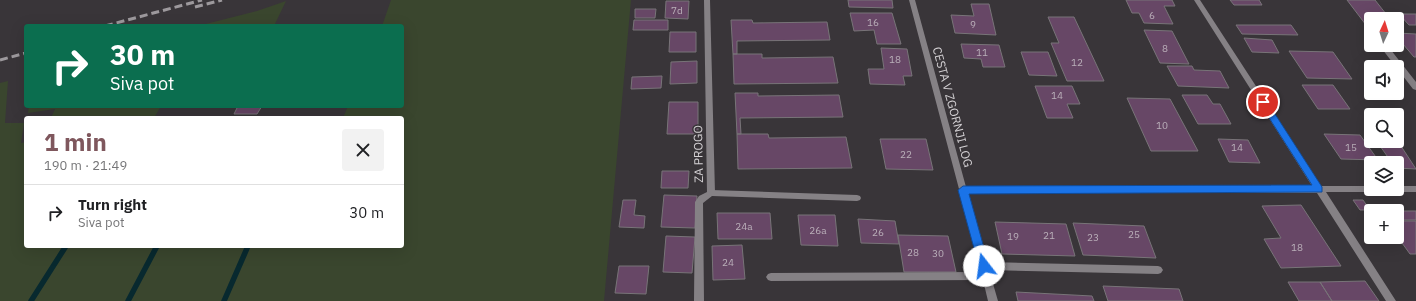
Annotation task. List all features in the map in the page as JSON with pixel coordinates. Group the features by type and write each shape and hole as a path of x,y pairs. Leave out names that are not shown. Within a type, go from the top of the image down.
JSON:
{"street":[{"name":"ZA PROGO","path":"699,301 699,202 702,198 711,193 708,0"},
{"name":"CESTA V ZGORNJI LOG","path":"912,0 993,301"},
{"path":"1197,0 1391,301"},
{"path":"1388,52 1416,87"},
{"path":"963,190 1416,189"},
{"path":"711,193 857,198"},
{"path":"984,266 1158,270"},
{"path":"771,277 986,276"}],"green space":[{"path":"391,0 631,0 604,301 0,301 0,83 8,81 5,123 24,123 21,143 24,142 24,248 404,248 404,116 344,116 347,108 404,108 404,24 383,24"},
{"path":"286,1 275,24 206,24 257,11"},
{"path":"29,108 160,108 155,116 52,116 55,109 28,113"}],"building":[{"path":"848,0 892,0 893,8 849,7"},
{"path":"1126,0 1172,0 1175,6 1164,6 1173,24 1144,23 1139,13 1132,13"},
{"path":"1230,0 1259,0 1262,5 1234,5"},
{"path":"1347,0 1375,0 1384,12 1364,12 1364,22"},
{"path":"666,1 689,1 688,19 665,18"},
{"path":"971,4 989,4 996,35 955,33 951,15 974,16"},
{"path":"635,9 656,9 655,18 635,18"},
{"path":"850,13 892,13 901,44 877,44 874,30 854,31"},
{"path":"1404,14 1416,14 1416,25 1409,25 1404,20"},
{"path":"1048,17 1074,17 1104,81 1067,81 1051,43 1059,43"},
{"path":"634,20 668,20 668,30 633,30"},
{"path":"731,20 752,20 753,23 827,22 830,40 737,41 737,54 733,54"},
{"path":"1236,25 1291,25 1298,35 1242,34"},
{"path":"1144,30 1172,31 1189,64 1160,63"},
{"path":"670,32 696,32 696,52 669,52"},
{"path":"1404,33 1416,34 1416,57 1414,57 1404,45"},
{"path":"1244,38 1272,40 1279,53 1252,52"},
{"path":"961,44 999,45 1005,67 983,67 981,59 964,58"},
{"path":"881,48 907,49 912,76 903,76 905,85 870,84 868,69 884,69"},
{"path":"1289,51 1333,52 1352,79 1307,78"},
{"path":"1021,52 1048,52 1057,76 1029,75"},
{"path":"733,54 762,54 762,58 833,57 838,83 734,84"},
{"path":"697,61 697,83 670,84 671,62"},
{"path":"1167,66 1192,66 1194,70 1220,71 1229,88 1178,86"},
{"path":"662,76 661,88 631,89 632,77"},
{"path":"1302,85 1333,85 1350,109 1318,109"},
{"path":"1035,86 1072,86 1080,104 1067,104 1073,118 1047,118"},
{"path":"735,93 758,93 758,96 839,95 843,117 740,118 741,134 737,134"},
{"path":"1182,95 1207,95 1213,104 1220,104 1231,124 1198,124"},
{"path":"1127,98 1170,99 1198,151 1151,151"},
{"path":"669,102 698,102 698,134 667,134"},
{"path":"237,108 261,108 257,114 234,114"},
{"path":"737,134 768,134 769,138 846,137 852,168 738,169"},
{"path":"1324,134 1360,135 1364,141 1364,148 1369,148 1375,156 1364,156 1364,160 1341,159"},
{"path":"880,139 926,139 933,170 886,169"},
{"path":"1218,139 1248,140 1260,163 1229,162"},
{"path":"1382,148 1402,148 1416,169 1404,168 1404,156 1387,156"},
{"path":"662,171 689,171 688,188 661,188"},
{"path":"664,195 697,196 695,228 661,227"},
{"path":"623,200 636,200 634,215 645,216 644,228 619,227"},
{"path":"1353,200 1363,200 1366,204 1364,204 1364,210 1360,210"},
{"path":"1301,205 1341,266 1281,268 1264,239 1281,238 1262,206"},
{"path":"1404,211 1416,211 1416,220 1404,220"},
{"path":"717,213 770,213 772,239 718,239"},
{"path":"798,215 835,215 838,246 801,245"},
{"path":"858,219 895,221 899,244 861,243"},
{"path":"1404,221 1416,221 1416,254 1410,254 1403,244 1404,244"},
{"path":"995,222 1066,224 1075,256 1002,254"},
{"path":"1073,223 1144,226 1156,258 1083,255"},
{"path":"898,235 948,236 956,272 904,272"},
{"path":"666,236 695,237 692,273 663,272"},
{"path":"742,245 745,279 713,280 712,246"},
{"path":"619,266 649,266 646,294 615,293"},
{"path":"1365,281 1379,301 1332,301 1320,282"},
{"path":"1288,282 1320,282 1332,301 1299,301"},
{"path":"1103,286 1179,289 1183,301 1108,301"},
{"path":"1016,292 1092,296 1094,301 1018,301"}],"waterway":[{"path":"31,301 65,248"},
{"path":"128,301 156,248"},
{"path":"224,301 247,248"}],"railway":[{"path":"112,24 202,0"},
{"path":"195,7 222,0"},
{"path":"0,60 24,54"}],"route":[{"path":"984,266 963,190 1319,189 1263,102"}]}
